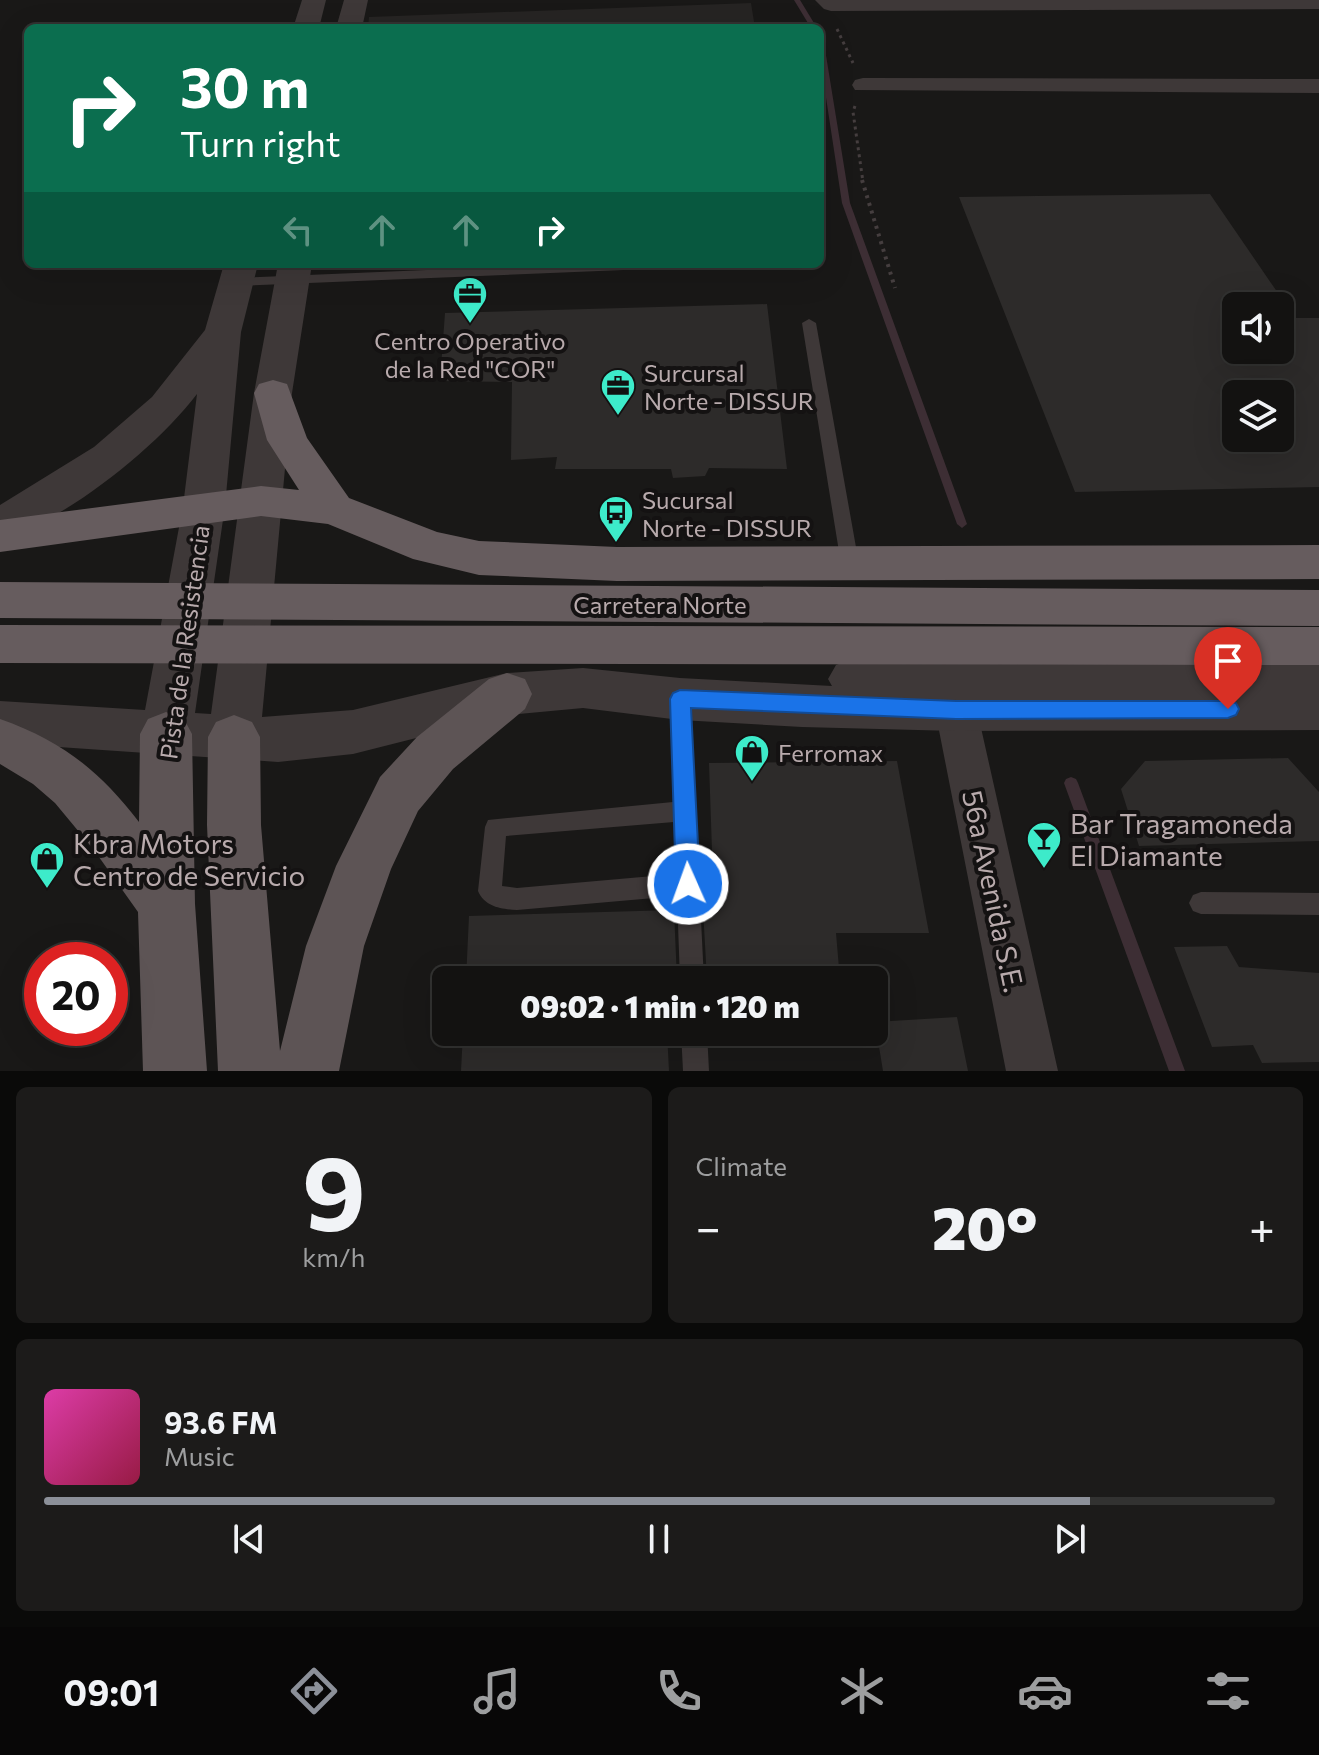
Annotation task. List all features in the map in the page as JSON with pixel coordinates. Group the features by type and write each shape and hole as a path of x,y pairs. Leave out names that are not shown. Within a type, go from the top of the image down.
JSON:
{"highway":[{"path":"273,393 287,440 334,509"},
{"path":"0,536 204,506 261,501 334,509 429,547 479,558 617,564 1319,562"},
{"name":"Carretera Norte","path":"0,600 1118,626 1319,646"},
{"name":"Carretera Norte","path":"0,644 1118,626 1319,608"}],"main road":[{"path":"307,1071 335,946 364,866 399,794 435,753 507,694"},
{"name":"Pista de la Resistencia","path":"166,734 166,904 175,1071"},
{"path":"234,737 234,825 250,1071"},
{"path":"0,741 54,767 84,798 166,904"}],"street":[{"path":"307,24 314,0"},
{"path":"350,24 356,0"},
{"path":"828,2 1314,3"},
{"path":"863,85 1319,86"},
{"path":"234,737 273,393 294,271"},
{"name":"Pista de la Resistencia","path":"166,734 204,506 223,332 238,273"},
{"path":"0,524 105,462 140,433 168,404 223,332"},
{"path":"0,722 278,740 327,737 402,722 507,694 583,688 717,680 1319,674"},
{"path":"583,688 802,712 1319,709"},
{"name":"56a Avenida S.E.","path":"956,710 1032,1071"}],"lane":[{"path":"238,273 471,268"},
{"path":"809,323 850,564"},
{"path":"680,699 691,966"},
{"path":"685,811 496,827 490,891 501,898 517,899 688,884"},
{"path":"1201,903 1319,904"},
{"path":"695,1046 696,1071"}],"path":[{"path":"828,2 863,85 853,112 861,176 895,288"}],"shaded area":[{"path":"751,3 754,24 368,24 369,17"}],"building":[{"path":"1210,194 1277,292 1222,292 1222,364 1294,364 1294,317 1319,318 1319,487 1075,492 959,197"},
{"path":"767,304 787,469 709,468 705,476 673,478 671,469 555,469 557,457 511,460 512,382 440,381 445,313"},
{"path":"1288,758 1319,792 1319,841 1139,846 1121,789 1145,761"},
{"path":"897,761 929,933 836,933 839,966 706,966 703,909 714,909 709,763"},
{"path":"674,910 676,966 467,966 469,916"},
{"path":"1227,946 1239,967 1319,973 1319,1062 1262,1063 1253,1045 1212,1047 1174,947"},
{"path":"957,1017 968,1071 883,1071 879,1046 888,1046 888,1021"},
{"path":"462,1046 668,1046 669,1071 461,1071"}],"waterway":[{"path":"797,0 812,24"},
{"path":"824,63 846,203 962,524"},
{"path":"1071,783 1177,1071"}],"place":[{"name":"Centro Operativo de la Red \"COR\"","path":"470,325"},
{"name":"Surcursal Norte - DISSUR","path":"618,417"},
{"name":"Sucursal Norte - DISSUR","path":"616,544"},
{"name":"Ferromax","path":"752,783"},
{"name":"Bar Tragamoneda El Diamante","path":"1044,870"},
{"name":"Kbra Motors Centro de Servicio","path":"47,890"}],"route":[{"path":"688,884 680,699 956,710 1228,709"}]}
